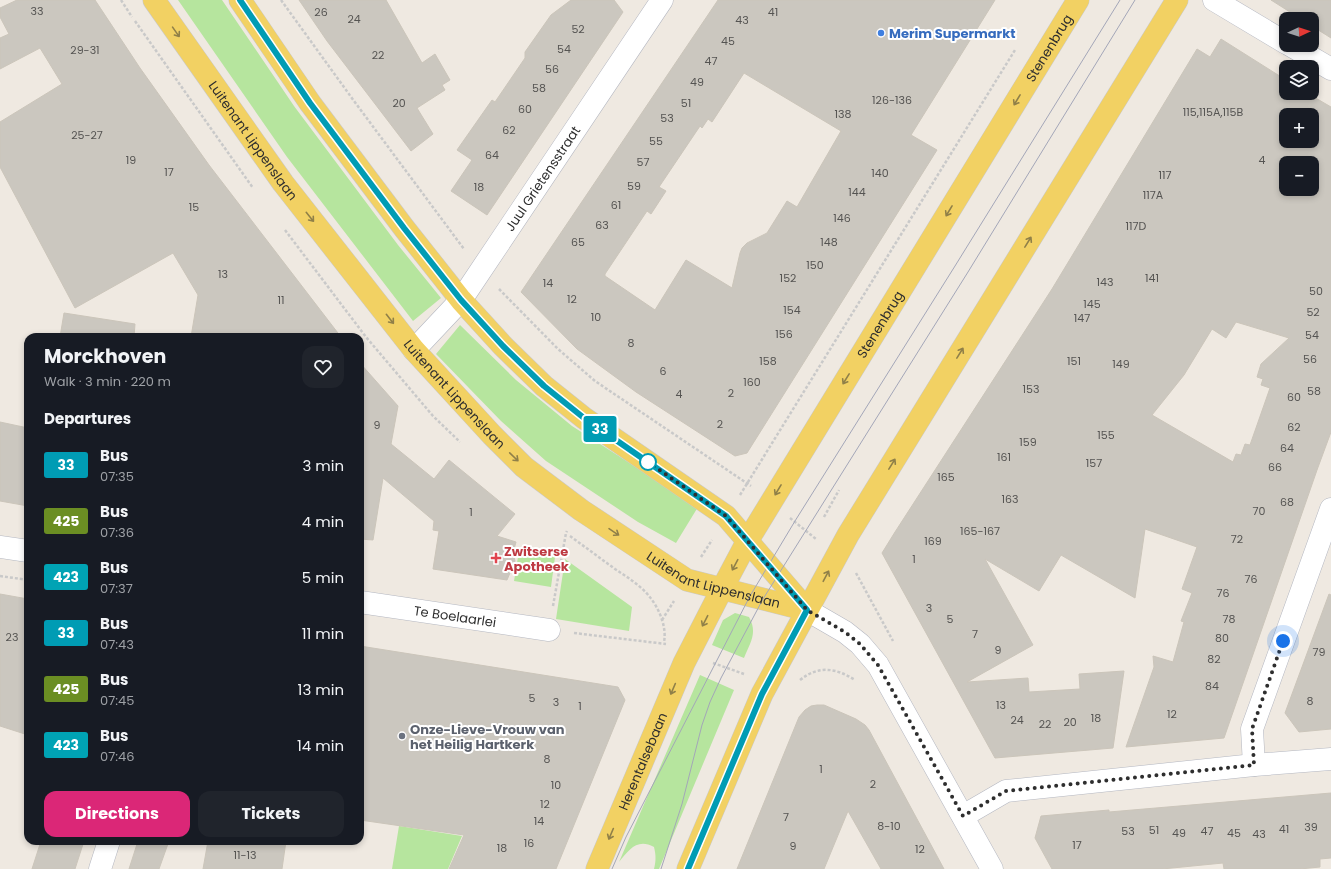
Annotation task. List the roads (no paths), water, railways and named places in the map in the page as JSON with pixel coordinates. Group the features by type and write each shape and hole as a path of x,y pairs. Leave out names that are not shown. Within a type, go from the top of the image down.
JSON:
{"main road":[{"name":"Luitenant Lippenslaan","path":"154,0 283,183 353,270 414,350 487,430 524,467 581,510 687,580 807,610"},
{"name":"Luitenant Lippenslaan","path":"240,0 310,103 404,228 461,300 503,346 544,386 590,422 726,516 807,610"},
{"name":"Stenenbrug","path":"689,654 748,540 1078,0"},
{"path":"688,869 756,708 848,535 1177,0"},
{"name":"Herentalsebaan","path":"597,869 689,654"}],"street":[{"name":"Juul Grietensstraat","path":"414,350 461,300 662,0"},
{"path":"1214,0 1279,39"},
{"path":"1302,52 1331,69"},
{"path":"1254,765 1252,729 1331,509"},
{"path":"0,547 24,550"},
{"name":"Te Boelaarlei","path":"364,603 549,630"},
{"path":"807,610 845,632 860,644 878,665 992,869"},
{"path":"963,816 1006,791 1254,765 1331,759"},
{"path":"100,869 108,845"}],"tram line":[{"path":"612,869 626,837 750,596 795,521 1120,0"},
{"path":"661,869 682,804 702,725 710,702 763,599 968,272 1135,0"}],"place":[{"name":"Merim Supermarkt","path":"881,33"},
{"name":"Zwitserse Apotheek","path":"496,558"},
{"name":"Onze-Lieve-Vrouw van het Heilig Hartkerk","path":"402,736"}]}
